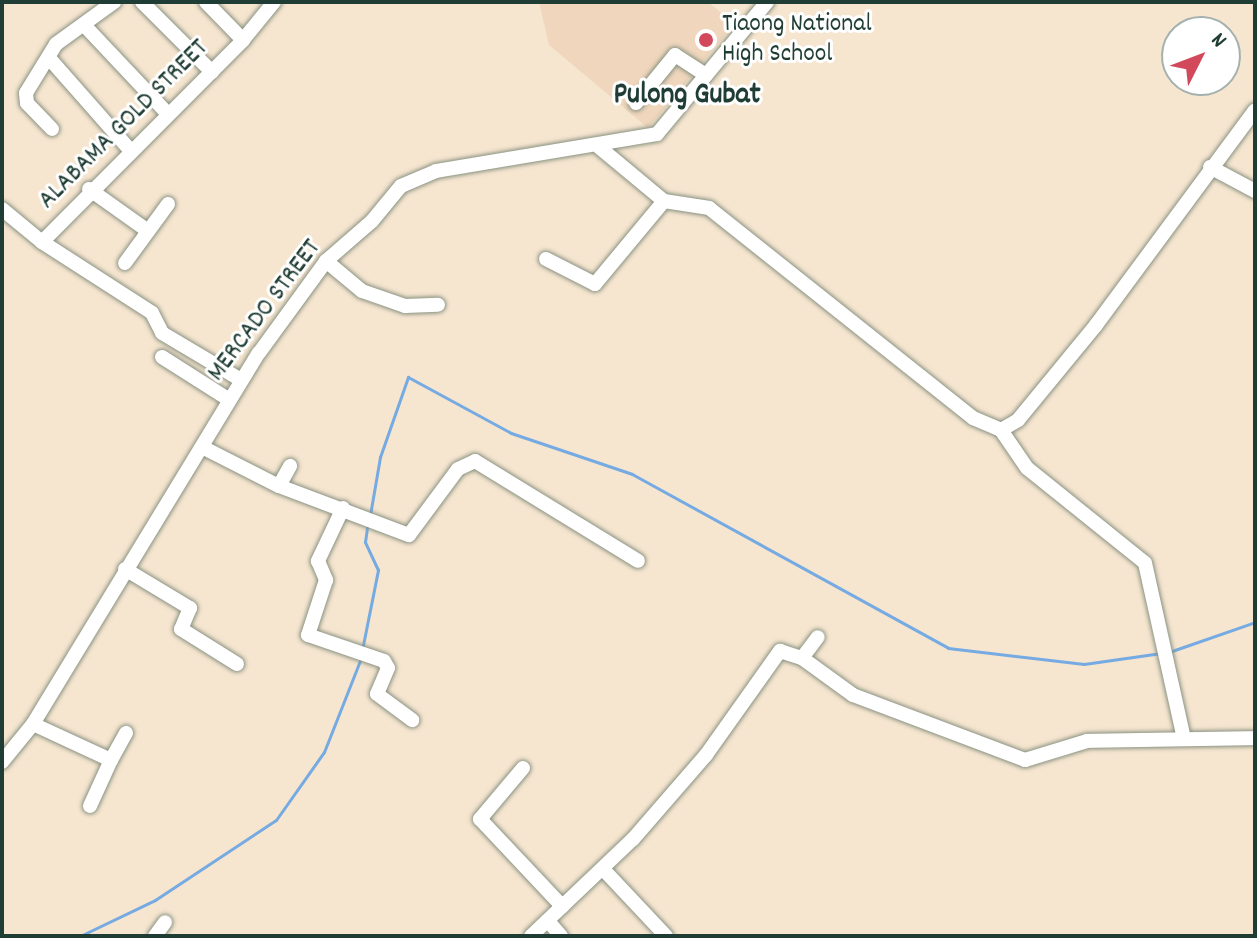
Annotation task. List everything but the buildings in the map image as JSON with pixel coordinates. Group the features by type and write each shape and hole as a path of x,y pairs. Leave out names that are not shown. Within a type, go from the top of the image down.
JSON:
{"street":[{"path":"52,129 25,99 56,44 85,26 114,2"},
{"path":"142,2 212,72"},
{"path":"206,2 243,40"},
{"name":"ALABAMA GOLD STREET","path":"2,209 42,242 89,189 132,152 167,113 243,40 274,2"},
{"name":"MERCADO STREET","path":"2,762 33,724 241,380 326,261 372,221 401,186 436,171 599,147 657,134 767,2"},
{"path":"85,26 167,113"},
{"path":"636,103 675,55 706,75"},
{"path":"49,58 132,152"},
{"path":"1001,430 1018,420 1096,325 1255,110"},
{"path":"599,147 664,201 709,208 973,418 1001,430 1027,468 1145,563 1184,739"},
{"path":"1210,167 1255,191"},
{"path":"89,189 148,231"},
{"path":"546,259 595,284 664,201"},
{"path":"125,263 168,204"},
{"path":"42,242 152,313 162,333 241,380"},
{"path":"326,261 362,291 405,306 438,305"},
{"path":"162,357 228,399"},
{"path":"202,447 279,486 409,535 458,469 475,461 638,561"},
{"path":"279,486 290,466"},
{"path":"343,508 318,561 326,580 308,635 384,661 388,668 377,694 412,720"},
{"path":"125,569 190,608 181,629 237,664"},
{"path":"802,658 818,637"},
{"path":"531,936 603,869 706,755 776,653 802,658 853,695 1025,760 1087,741 1255,738"},
{"path":"33,724 111,760"},
{"path":"90,806 126,733"},
{"path":"523,768 480,819 562,906"},
{"path":"603,869 666,936"},
{"path":"548,921 561,936"},
{"path":"155,936 165,922"}],"shaded area":[{"path":"539,2 708,2 734,24 648,128 549,45"}],"waterway":[{"path":"370,515 380,457 408,377 511,433 632,474 948,648 1084,664 1161,653"},
{"path":"362,650 378,570 365,542 367,527"},
{"path":"1169,652 1255,622"},
{"path":"80,936 155,900 276,820 324,752 361,658"}],"place":[{"name":"Tiaong National High School","path":"706,40"}],"district":[{"name":"Pulong Gubat","path":"687,97"}]}
